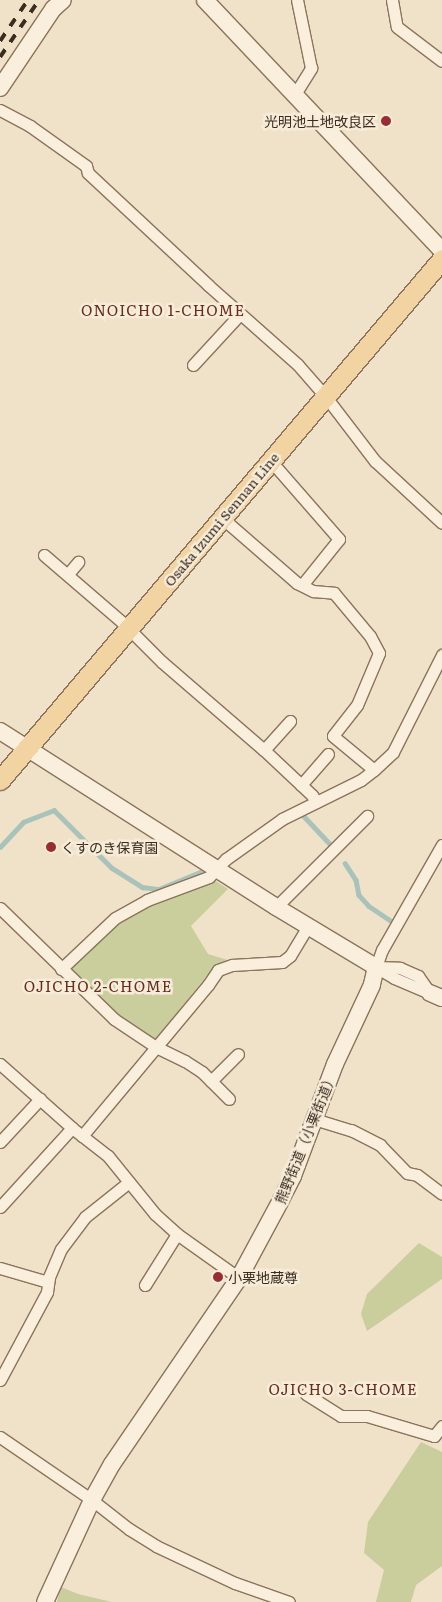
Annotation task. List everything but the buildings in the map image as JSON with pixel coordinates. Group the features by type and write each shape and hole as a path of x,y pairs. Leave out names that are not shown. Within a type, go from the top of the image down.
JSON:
{"main road":[{"name":"Osaka Izumi Sennan Line","path":"0,780 221,517 326,397 442,259"}],"street":[{"path":"0,88 53,9 63,0"},
{"path":"205,0 442,251"},
{"path":"295,94 311,68 297,0"},
{"path":"392,0 397,27 442,61"},
{"path":"0,110 30,126 86,166 88,173 298,365 326,397 376,461 442,523"},
{"path":"193,366 240,314"},
{"path":"270,460 339,539 302,586"},
{"path":"221,517 302,586 314,591 334,593 370,636 379,653 357,705 333,736 374,770"},
{"path":"44,555 129,628 162,662 264,750 316,802"},
{"path":"68,574 78,562"},
{"path":"61,969 115,918 147,900 209,877 226,859 282,818 361,780 374,770 393,752 442,657"},
{"path":"264,750 290,721"},
{"path":"0,731 276,907 394,978 436,995"},
{"path":"301,785 328,754"},
{"path":"276,907 367,816"},
{"name":"熊野街道（小栗街道）","path":"45,1602 92,1500 112,1464 239,1278 281,1200 335,1064 372,985 382,950 442,845"},
{"path":"0,908 114,1019 156,1047 186,1061 211,1081 229,1099"},
{"path":"82,1136 218,970 232,965 282,962 290,956 308,926"},
{"path":"211,1081 238,1054"},
{"path":"0,1064 72,1128 108,1156 155,1214 177,1234 239,1278"},
{"path":"0,1142 40,1099"},
{"path":"314,1119 352,1130 380,1145 407,1173 417,1175 442,1194"},
{"path":"0,1207 72,1128"},
{"path":"0,1380 48,1292 48,1282 61,1249 85,1217 129,1182"},
{"path":"145,1285 177,1234"},
{"path":"0,1268 48,1282"},
{"path":"306,1394 341,1416 367,1416 439,1434"},
{"path":"0,1437 92,1500 129,1529 156,1546 235,1583 289,1602"}],"green space":[{"path":"214,880 228,889 191,926 208,954 231,961 214,967 156,1039 149,1039 102,1003 70,971 70,964 118,921 145,907"},
{"path":"419,1243 442,1257 442,1279 367,1331 361,1314 367,1294"},
{"path":"421,1442 442,1452 442,1566 416,1585 411,1602 376,1602 384,1570 364,1553 368,1522"},
{"path":"61,1587 78,1594 112,1602 57,1602"}],"waterway":[{"path":"0,847 23,822 54,810 112,868 142,887 159,889 200,872"},
{"path":"302,814 331,845"},
{"path":"345,863 356,880 359,895 369,906 393,922"}],"railway":[{"path":"0,41 28,0"},
{"path":"0,57 39,0"}],"place":[{"name":"光明池土地改良区","path":"386,121"},
{"name":"くすのき保育園","path":"51,847"},
{"name":"小栗地蔵尊","path":"218,1277"}],"district":[{"name":"ONOICHO 1-CHOME","path":"163,310"},
{"name":"OJICHO 2-CHOME","path":"98,986"},
{"name":"OJICHO 3-CHOME","path":"343,1389"}]}
